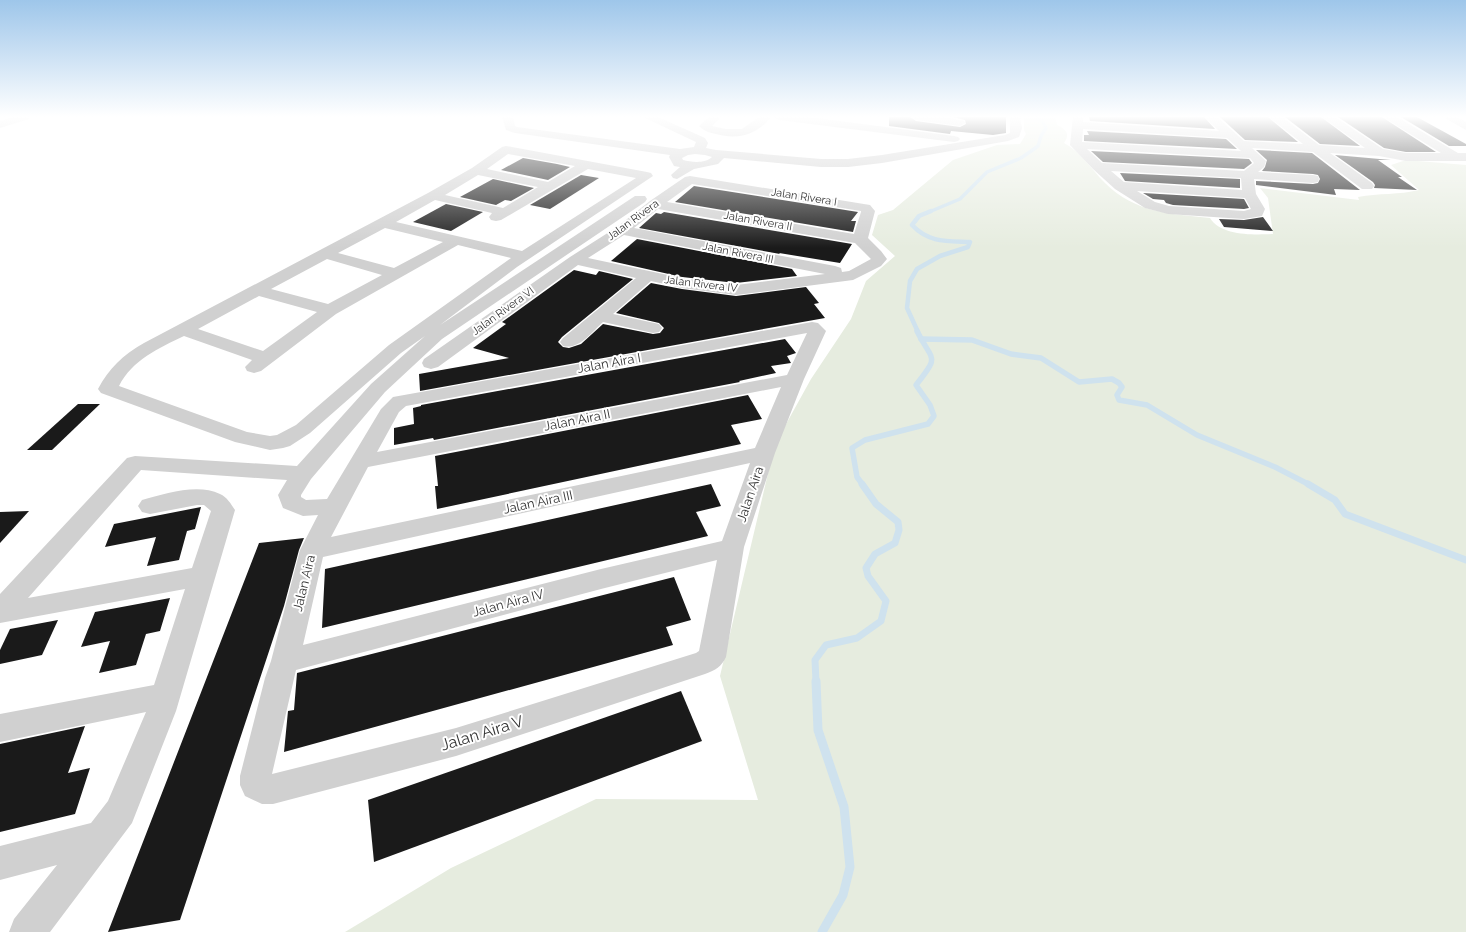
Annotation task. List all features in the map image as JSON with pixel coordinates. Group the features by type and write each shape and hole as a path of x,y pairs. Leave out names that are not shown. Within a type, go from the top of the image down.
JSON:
{"street":[{"path":"491,160 433,196 143,350 121,367 111,381 108,389 242,437 270,443 283,441 303,429 395,349 523,256 647,177 645,175 567,160"},
{"path":"682,160 704,165 711,160"},
{"path":"334,507 303,508 291,502 289,495 303,474 378,388 436,335 576,242 690,162 698,160"},
{"path":"764,160 884,170 921,160"},
{"path":"1091,160 1120,186 1150,205 1168,210 1244,215 1257,213 1258,209 1249,194 1247,175"},
{"path":"1247,175 1260,164 1258,160"},
{"path":"1331,160 1366,186"},
{"name":"Jalan Rivera","path":"575,260 622,230 655,204 690,162"},
{"name":"Jalan Rivera I","path":"690,162 865,208 868,211 860,239"},
{"path":"433,196 500,215 588,164"},
{"path":"1097,166 1313,179"},
{"path":"476,171 550,186"},
{"path":"1120,186 1249,194"},
{"name":"Jalan Rivera II","path":"655,204 860,239"},
{"path":"383,223 523,256"},
{"name":"Jalan Rivera III","path":"622,230 853,275"},
{"path":"853,275 876,263 879,258 860,239"},
{"path":"183,330 259,363 330,310 394,273 455,241"},
{"path":"576,242 597,246"},
{"path":"324,254 394,273"},
{"name":"Jalan Rivera IV","path":"575,260 682,283 736,290 853,275"},
{"name":"Jalan Rivera VI","path":"431,363 575,260"},
{"path":"569,342 648,276"},
{"path":"256,290 330,310"},
{"path":"600,316 653,328"},
{"name":"Jalan Aira I","path":"400,401 808,328 816,328 817,331"},
{"name":"Jalan Aira","path":"705,662 712,657 713,654 732,547 764,453 794,379 817,331"},
{"name":"Jalan Aira II","path":"360,462 794,379"},
{"name":"Jalan Aira","path":"256,785 256,776 279,678 285,661 312,550 334,507 391,409 400,401"},
{"name":"Jalan Aira III","path":"312,550 764,453"},
{"path":"0,612 135,463 303,474"},
{"path":"27,932 120,812 161,711 222,510 218,504 211,499 200,497 150,506"},
{"name":"Jalan Aira IV","path":"285,661 601,578 732,547"},
{"path":"0,612 202,576"},
{"name":"Jalan Aira V","path":"256,785 262,789 273,789 456,742 705,662"},
{"path":"0,728 166,695"},
{"path":"0,863 100,837"}],"shaded area":[{"path":"952,160 1085,160 1105,183 1117,193 1129,201 1141,206 1168,213 1210,218 1215,224 1222,228 1238,233 1273,234 1268,198 1260,188 1359,200 1358,197 1404,193 1419,190 1391,165 1405,160 1466,165 1466,932 345,932 451,868 596,799 758,800 720,676 775,444 811,379 851,319 866,281 895,256 872,235 878,215 893,210"}],"building":[{"path":"518,160 537,160 570,167 548,180 501,170"},
{"path":"1101,160 1250,160 1252,163 1244,169 1103,162"},
{"path":"1267,160 1322,160 1360,190 1334,189 1336,195 1256,185 1256,181 1313,184 1318,183 1320,179 1318,175 1313,174 1262,171"},
{"path":"1343,160 1379,160 1402,177 1398,177 1417,190 1374,188 1375,185"},
{"path":"1120,173 1240,179 1240,188 1125,181"},
{"path":"581,175 599,178 550,209 530,205"},
{"path":"493,179 534,188 511,201 505,200 496,205 460,197"},
{"path":"694,186 858,212 851,221 856,221 853,232 675,202"},
{"path":"1143,193 1244,199 1249,208 1173,205 1166,203 1164,200 1153,199"},
{"path":"446,204 483,212 451,231 413,222"},
{"path":"664,212 852,244 840,263 779,253 780,254 639,228 656,213 661,214"},
{"path":"1263,217 1273,231 1224,227 1219,219 1244,220"},
{"path":"637,239 792,269 797,276 736,283 682,277 611,261"},
{"path":"574,270 596,275 599,271 633,279 562,337 558,342 563,347 569,348 581,344 603,324 653,334 660,333 664,328 659,323 616,313 651,283 682,289 736,296 806,287 819,303 814,304 825,318 420,391 419,374 509,358 473,348 506,324 502,322"},
{"path":"785,339 796,353 787,356 791,363 771,366 776,373 739,381 740,382 434,440 433,438 394,445 394,428 414,424 413,408 421,405"},
{"path":"748,395 762,419 731,425 741,444 437,509 435,486 438,486 435,456"},
{"path":"78,404 100,404 52,450 27,450"},
{"path":"711,484 721,506 696,512 708,536 322,628 325,569"},
{"path":"201,507 195,529 187,531 179,560 147,566 156,537 105,547 114,524"},
{"path":"29,511 0,543 0,512"},
{"path":"304,538 299,550 284,606 180,920 108,932 259,543"},
{"path":"674,577 691,620 666,627 673,645 284,752 288,711 294,710 297,673"},
{"path":"170,598 160,631 146,634 136,665 99,673 110,641 81,647 95,612"},
{"path":"58,620 42,655 0,664 0,650 10,629"},
{"path":"681,691 702,741 374,862 368,800"},
{"path":"85,726 68,773 90,768 75,814 0,832 0,744"}],"waterway":[{"path":"929,212 960,199 987,172 1015,160"},
{"path":"918,332 907,308 910,281 917,269 940,256 968,247 970,242 939,240 918,231 912,225 919,216 931,211"},
{"path":"917,331 921,339"},
{"path":"863,485 857,477 852,448 865,440 928,424 934,416 930,405 916,385 929,368 932,358 921,339"},
{"path":"921,339 972,340 1011,354 1041,358 1079,382 1112,379 1119,383 1122,387 1117,395 1119,400 1147,405 1197,435 1275,467 1310,485"},
{"path":"816,682 815,660 826,645 857,638 881,621 886,601 868,576 866,568 875,554 895,543 899,530 898,522 876,504 862,484"},
{"path":"1308,484 1335,500 1345,514 1466,560"},
{"path":"816,681 818,730 844,807 850,867 843,895 822,932"}]}
